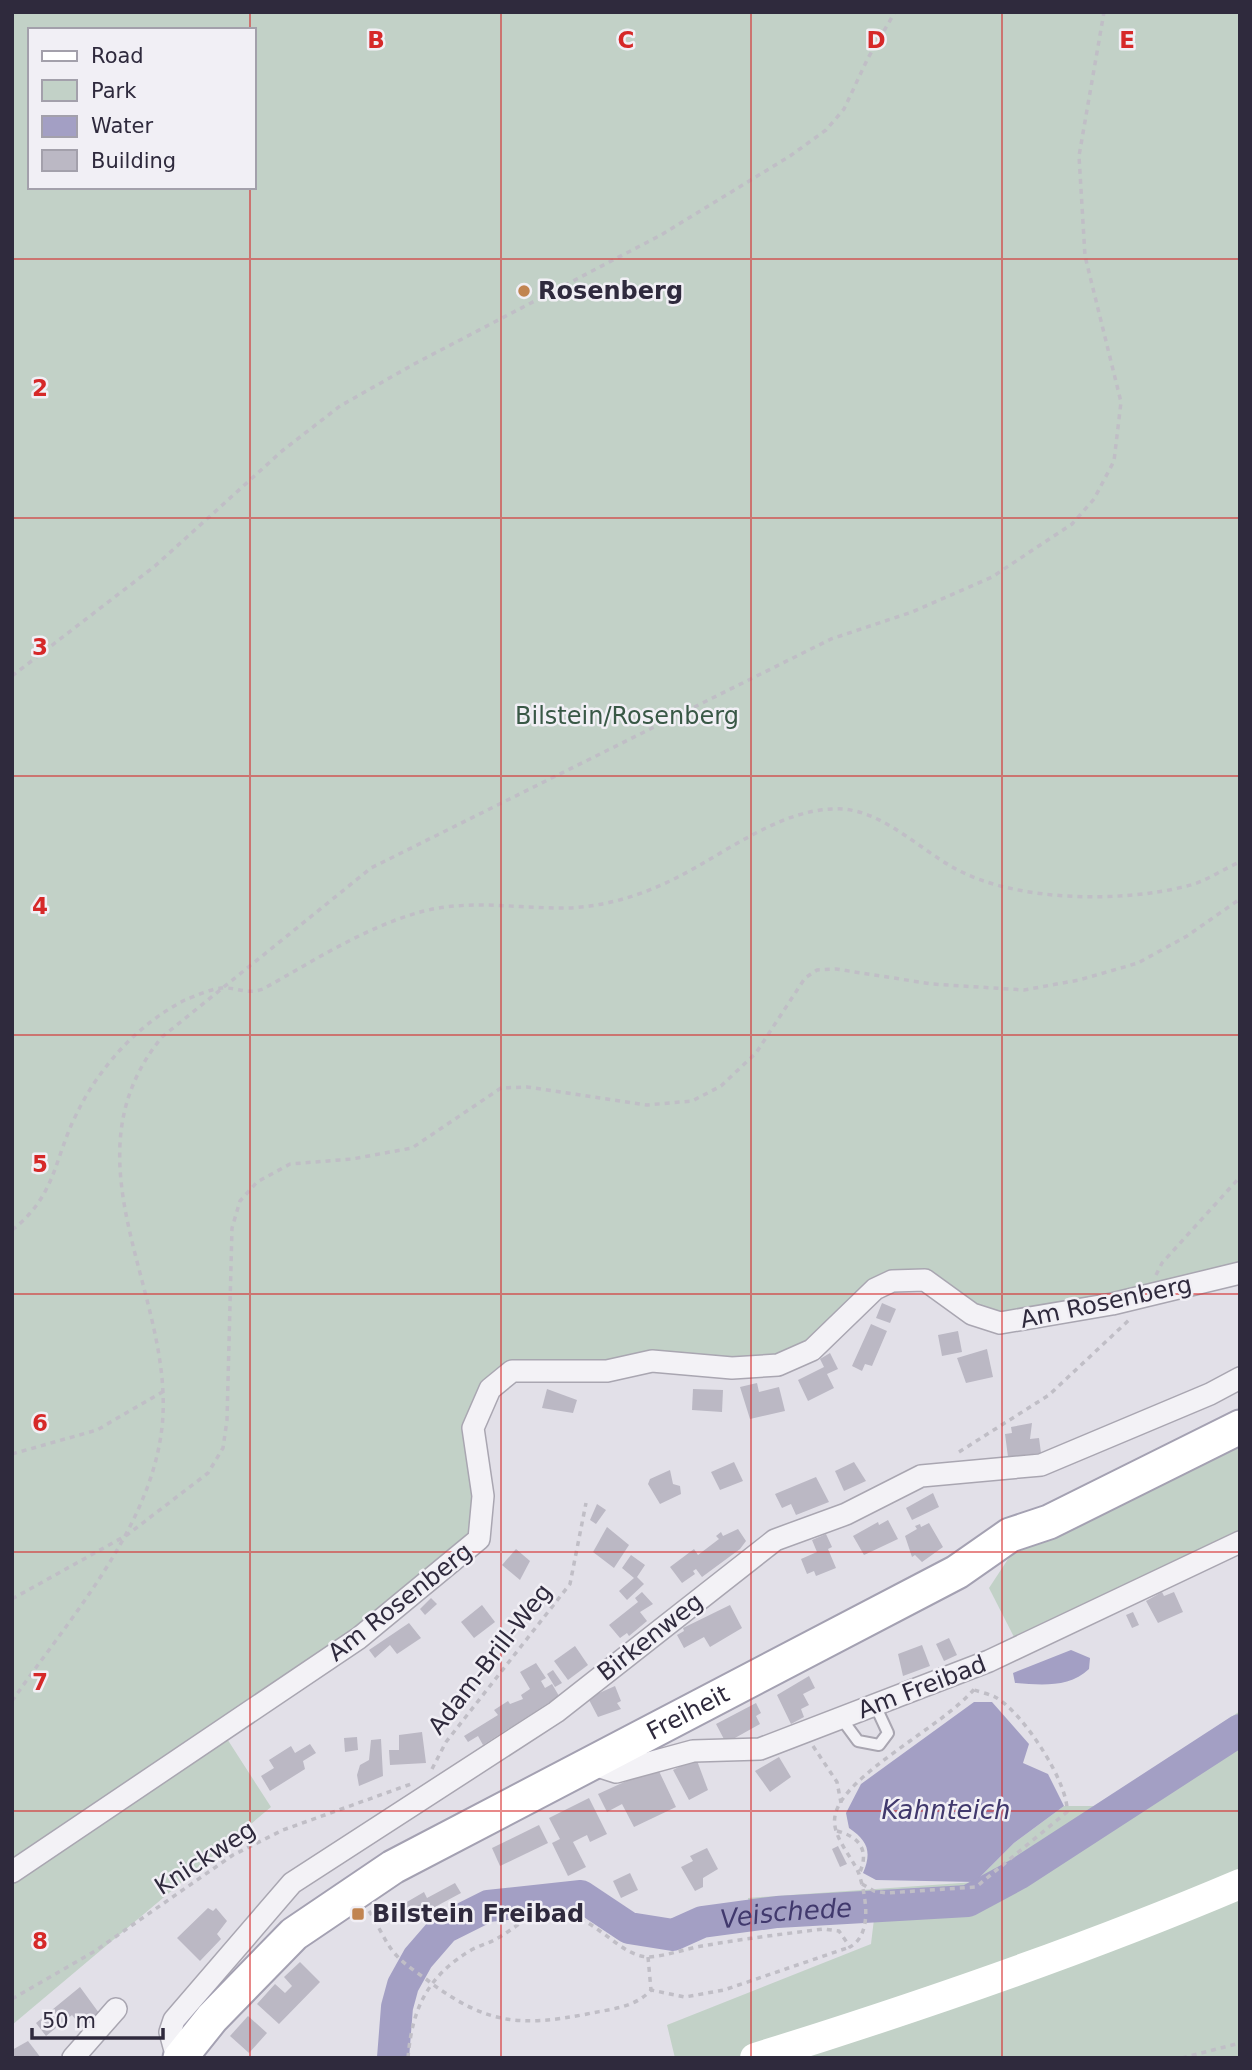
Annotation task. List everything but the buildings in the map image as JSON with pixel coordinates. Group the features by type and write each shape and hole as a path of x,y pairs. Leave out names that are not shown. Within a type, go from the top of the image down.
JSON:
{"main road":[{"name":"Freiheit","path":"179,2058 212,2018 294,1934 393,1867 945,1578 1010,1535 1049,1522 1240,1427"},
{"path":"755,2058 884,2018 1176,1911 1240,1884"}],"street":[{"name":"Am Rosenberg","path":"12,1872 359,1638 478,1539 483,1496 473,1428 490,1389 512,1371 607,1371 652,1361 732,1368 778,1365 812,1350 874,1289 892,1281 925,1280 972,1314 1000,1323 1146,1296 1240,1273"},
{"name":"Birkenweg","path":"179,2058 170,2032 174,2020 292,1883 556,1712 775,1540 846,1514 921,1476 1041,1465 1210,1394 1240,1378"},
{"name":"Am Freibad","path":"588,1763 616,1772 692,1751 760,1749 989,1661 1240,1542"},
{"path":"73,2058 116,2009"}],"lane":[{"path":"841,1718 858,1741 878,1745 888,1732 875,1705"}],"path":[{"path":"12,676 155,566 282,451 340,406 428,356 661,235 779,163 826,130 844,109 868,58 895,12"},
{"path":"12,1701 127,1535 153,1470 161,1434 164,1391 127,1225 119,1152 121,1121 145,1059 162,1037 371,868 831,639 912,612 992,577 1072,524 1094,499 1114,461 1121,402 1085,256 1079,156 1104,12"},
{"path":"12,1230 26,1219 56,1174 75,1115 108,1061 159,1016 187,999 222,988 250,993 263,989 406,915 466,905 562,908 624,898 686,874 755,834 824,810 844,809 863,814 980,881 1027,891 1143,895 1191,886 1240,862"},
{"path":"12,1599 127,1535 208,1473 223,1448 227,1420 232,1228 240,1201 257,1182 290,1164 352,1159 412,1148 501,1088 527,1087 647,1105 692,1101 721,1086 756,1053 805,978 817,970 1024,990 1138,963 1187,936 1240,899"},
{"path":"956,1454 1049,1395 1136,1313 1163,1263 1240,1177"},
{"path":"12,1454 97,1430 164,1391"},
{"name":"Adam-Brill-Weg","path":"430,1794 432,1770 446,1742 570,1584 586,1503"},
{"path":"651,1990 685,1997 724,1990 850,1947 862,1938 865,1919 859,1874 837,1831 834,1818 841,1803 863,1777 947,1716 974,1690 989,1661"},
{"path":"860,1883 874,1891 887,1893 976,1887 1067,1812 1068,1800 1060,1782 1028,1732 1001,1701 974,1690"},
{"path":"804,1732 837,1782 841,1803"},
{"name":"Knickweg","path":"12,1999 95,1951 233,1855 283,1830 409,1783 430,1794"},
{"path":"837,1831 849,1835 861,1844 865,1858 859,1874"},
{"path":"353,1894 366,1907 396,1955 459,2004 485,2016 523,2021 560,2019 618,2008 641,2000 651,1990"},
{"path":"408,2058 416,2009 433,1984 453,1963 535,1914 564,1914 579,1918 594,1925 631,1952 648,1957 724,1942 833,1929 839,1931 850,1947"},
{"path":"648,1957 651,1990"},
{"path":"1182,2058 1240,2043"}],"green space":[{"name":"Bilstein/Rosenberg","path":"12,12 1240,12 1240,1273 1000,1323 925,1280 892,1281 778,1365 512,1371 473,1428 479,1539 222,1731 271,1807 12,2025"},
{"path":"1240,1441 1240,1532 1015,1639 989,1588 1010,1556"},
{"path":"1240,1711 1240,2058 675,2058 667,2025 871,1944 874,1919 751,1930 748,1898 975,1882 1014,1843 1064,1806 1100,1806"}],"water":[{"path":"1071,1650 1090,1658 1089,1669 1081,1675 1054,1684 1015,1683 1013,1673"},
{"name":"Kahnteich","path":"974,1702 992,1702 1029,1744 1023,1763 1048,1774 1064,1806 1014,1843 975,1882 876,1880 863,1873 868,1853 864,1842 849,1828 846,1813 861,1784"}],"waterway":[{"name":"Veischede","path":"393,2058 397,2007 403,1985 418,1958 444,1928 488,1906 581,1896 629,1928 673,1935 702,1922 777,1912 968,1901 1018,1874 1240,1730"}],"place":[{"name":"Rosenberg","path":"524,291"},
{"name":"Bilstein Freibad","path":"358,1914"}]}
